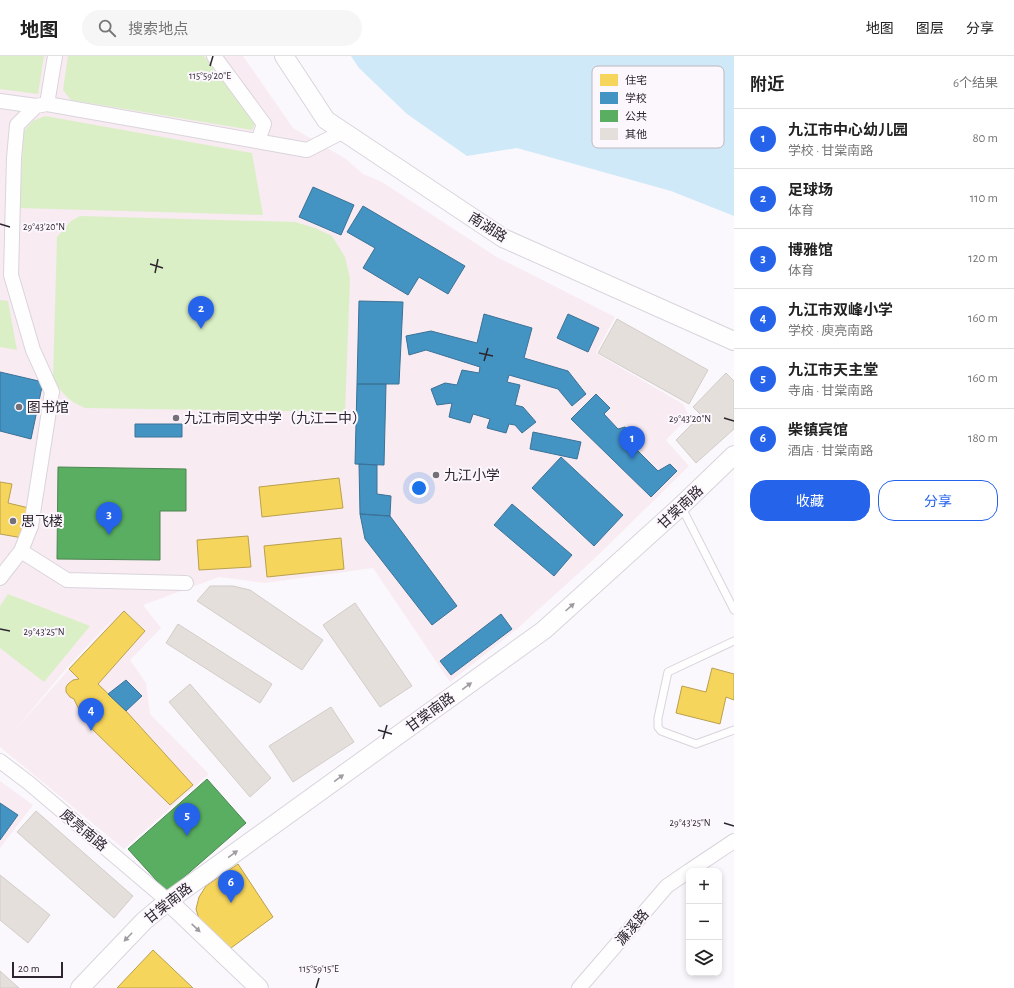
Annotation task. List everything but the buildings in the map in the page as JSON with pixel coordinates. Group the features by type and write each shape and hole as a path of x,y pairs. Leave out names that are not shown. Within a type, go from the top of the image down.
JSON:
{"street":[{"path":"0,578 21,551 31,526 52,392 33,350 11,275 14,158 17,125 42,105 55,56"},
{"path":"214,56 264,124 258,141"},
{"name":"南湖路","path":"284,56 326,120 503,238 734,341"},
{"path":"0,101 42,105 307,150 344,131"},
{"name":"甘棠南路","path":"80,988 144,920 168,901 544,630 681,506 734,455"},
{"path":"21,551 67,580 186,583"},
{"name":"庾亮南路","path":"0,761 29,783 168,901"},
{"name":"濂溪路","path":"694,868 734,841"},
{"name":"濂溪路","path":"579,988 667,886 686,873"},
{"path":"168,901 259,988"}],"lane":[{"path":"681,506 734,610"},
{"path":"734,640 668,672 658,718 658,727 662,731 696,744 734,730"}],"shaded area":[{"name":"九江市同文中学（九江二中）","path":"0,56 243,56 293,128 346,159 363,174 382,182 495,256 615,317 596,353 683,404 689,416 666,440 689,466 593,560 517,629 450,682 373,568 265,583 219,577 143,605 161,628 130,660 146,683 150,714 209,774 124,849 0,747","holes":["110,623 15,730 65,670"]},
{"path":"0,781 33,805 0,848"}],"green space":[{"path":"0,56 44,56 38,94 0,89"},
{"path":"68,56 204,56 255,124 252,130 71,100 63,90"},
{"path":"45,116 252,153 263,215 19,208 24,131 33,121"},
{"path":"80,216 295,222 315,228 332,236 345,257 350,279 345,412 85,408 70,400 59,389 53,379 57,237 71,221"},
{"path":"0,300 8,301 17,350 0,347"},
{"path":"8,594 90,626 44,682 0,648 0,606"}],"water":[{"path":"351,56 734,56 734,216 671,191 517,148 467,156 407,114 359,68"}],"place":[{"name":"足球场","path":"201,329"},
{"name":"图书馆","path":"19,407"},
{"name":"九江市同文中学（九江二中）","path":"176,418"},
{"name":"九江市中心幼儿园","path":"632,459"},
{"name":"九江小学","path":"436,475"},
{"name":"思飞楼","path":"13,521"},
{"name":"博雅馆","path":"109,535"},
{"name":"九江市双峰小学","path":"91,731"},
{"name":"九江市天主堂","path":"187,836"},
{"name":"柴镇宾馆","path":"231,903"}]}
